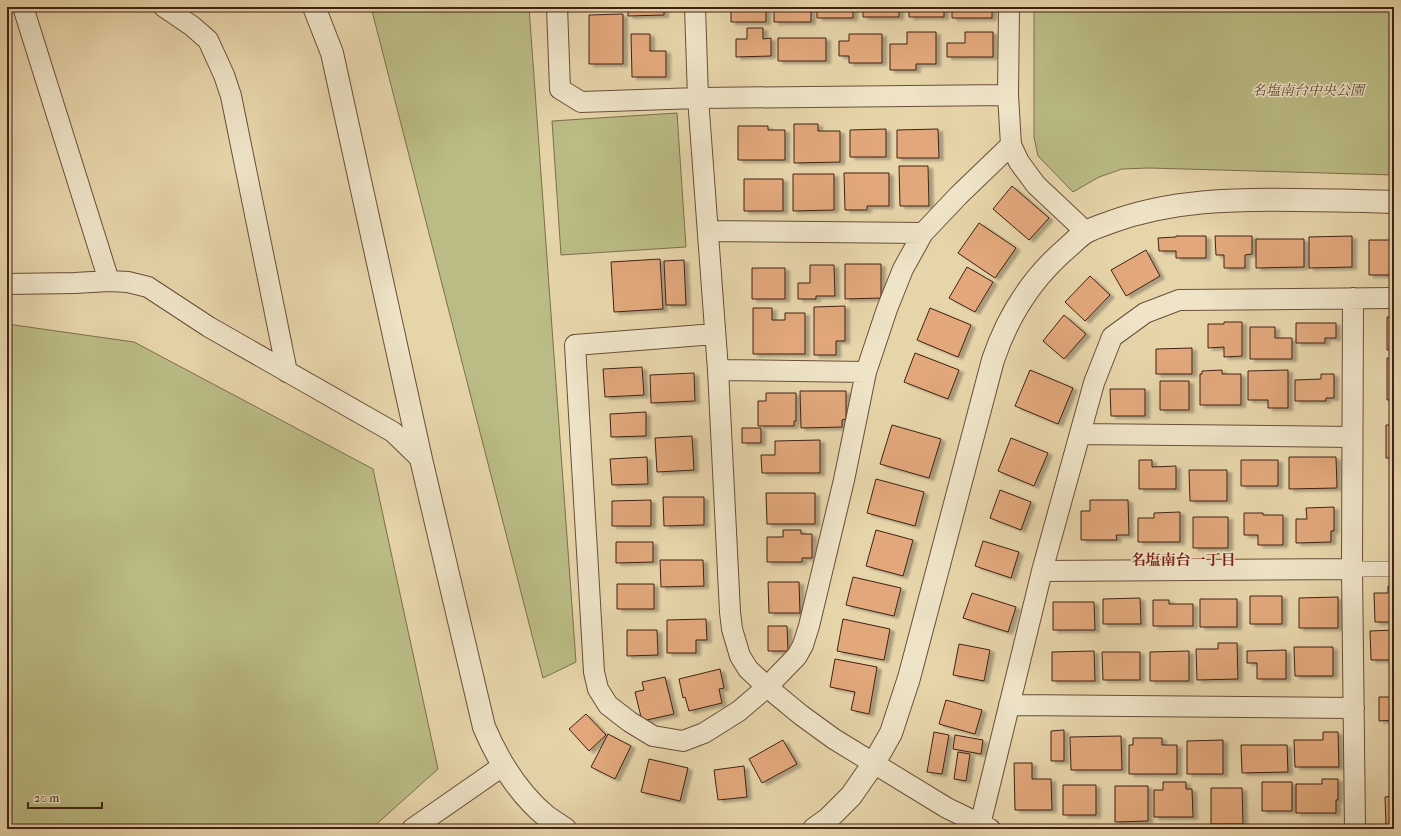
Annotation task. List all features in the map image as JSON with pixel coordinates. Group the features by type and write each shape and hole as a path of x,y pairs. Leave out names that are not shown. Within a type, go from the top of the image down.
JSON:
{"street":[{"path":"23,7 109,281"},
{"path":"164,7 192,26 208,40 232,96 287,372"},
{"path":"314,7 332,53 420,459 484,727 493,748 521,790 547,817 565,829"},
{"path":"557,7 560,89 581,102 698,98 1008,95"},
{"path":"695,7 698,98 718,370 730,612 732,629 740,656 748,669 767,687 801,715 834,739 946,808 985,827 1009,705 1042,571 1094,383 1112,337 1145,313 1179,300 1394,298"},
{"path":"1008,7 1008,95 1011,145 1019,162 1036,185 1086,232"},
{"path":"715,334 575,345 594,672 598,689 608,705 630,722 653,736 683,741 704,733 739,711 767,687 797,656 803,645 809,626 844,480 866,372 887,309 903,269 923,234 959,195 1011,145"},
{"path":"814,829 828,819 851,796 874,764 891,733 900,708 993,360 1001,336 1019,301 1038,277 1057,257 1086,232 1126,217 1164,207 1205,201 1250,199 1394,202"},
{"path":"708,231 923,234"},
{"path":"7,284 109,281 128,282 148,287 209,327 392,432 420,459"},
{"path":"1353,298 1352,568 1355,829"},
{"path":"718,370 866,372"},
{"path":"1080,434 1352,437"},
{"path":"1042,571 1352,568 1394,569"},
{"path":"1009,705 1354,708"},
{"path":"412,829 504,766"}],"green space":[{"path":"371,7 529,7 576,662 543,678"},
{"name":"名塩南台中央公園","path":"1034,7 1394,7 1394,175 1149,168 1122,169 1099,177 1073,192 1038,156 1034,137"},
{"path":"677,113 686,247 561,255 552,121"},
{"path":"7,324 134,342 373,469 438,769 371,829 7,829"}],"building":[{"path":"628,7 664,7 664,15 628,16"},
{"path":"731,7 766,7 766,22 731,22"},
{"path":"774,7 811,7 811,22 774,22"},
{"path":"817,7 853,7 853,18 817,18"},
{"path":"863,7 899,7 899,17 863,17"},
{"path":"909,7 944,7 944,17 909,17"},
{"path":"952,7 992,7 992,18 952,18"},
{"path":"623,14 623,64 589,64 589,15"},
{"path":"747,28 763,28 763,39 771,38 771,56 736,57 736,39 747,39"},
{"path":"907,32 936,32 936,64 916,64 916,70 890,70 890,44 907,44"},
{"path":"965,32 993,32 993,57 947,57 947,43 965,43"},
{"path":"631,34 650,34 650,51 666,51 666,77 632,77"},
{"path":"849,34 882,34 882,63 849,63 849,56 839,56 839,41 849,41"},
{"path":"778,38 826,38 826,61 778,61"},
{"path":"794,124 818,124 818,131 840,131 840,162 794,163"},
{"path":"738,126 768,126 768,130 785,130 785,160 738,160"},
{"path":"886,129 886,157 850,157 850,130"},
{"path":"938,129 939,158 897,158 897,130"},
{"path":"899,166 928,166 929,206 900,206"},
{"path":"844,173 889,173 889,206 867,206 867,210 845,210"},
{"path":"793,174 834,174 834,210 793,211"},
{"path":"744,179 783,179 783,211 744,211"},
{"path":"1012,186 1049,218 1029,240 993,209"},
{"path":"979,223 1016,248 995,278 958,253"},
{"path":"1176,236 1206,236 1206,258 1176,258 1176,251 1159,251 1158,238"},
{"path":"1215,236 1252,236 1252,254 1245,255 1245,268 1224,268 1224,255 1216,255"},
{"path":"1352,236 1352,267 1309,268 1309,237"},
{"path":"1256,239 1304,239 1304,267 1256,268"},
{"path":"1369,240 1394,240 1394,275 1369,275"},
{"path":"1146,250 1160,276 1126,296 1111,270"},
{"path":"660,259 663,309 614,312 611,262"},
{"path":"684,260 686,305 666,305 664,261"},
{"path":"845,264 881,264 881,298 845,299"},
{"path":"810,265 834,265 835,296 816,296 816,299 798,299 798,283 810,283"},
{"path":"967,267 993,282 975,312 949,298"},
{"path":"752,268 785,268 785,299 752,299"},
{"path":"1090,276 1110,295 1085,321 1065,302"},
{"path":"845,306 845,341 836,341 836,355 814,355 814,307"},
{"path":"753,308 772,308 772,320 785,320 785,313 805,313 805,354 753,354"},
{"path":"930,308 971,325 958,357 917,340"},
{"path":"1064,315 1086,334 1064,359 1043,341"},
{"path":"1387,317 1394,317 1394,350 1387,350"},
{"path":"1224,322 1242,322 1242,356 1224,357 1224,347 1208,348 1208,324 1224,324"},
{"path":"1296,323 1336,323 1336,338 1325,338 1325,343 1296,343"},
{"path":"1250,327 1275,327 1275,338 1292,338 1292,359 1250,359"},
{"path":"1192,348 1192,374 1156,374 1156,349"},
{"path":"915,353 959,370 948,399 904,382"},
{"path":"1387,358 1394,358 1394,400 1387,400"},
{"path":"642,367 644,395 605,397 603,369"},
{"path":"1030,370 1073,388 1058,424 1015,406"},
{"path":"1222,370 1222,374 1241,374 1241,405 1200,405 1200,374 1202,374 1202,371"},
{"path":"1288,370 1288,408 1268,408 1268,400 1248,400 1248,371"},
{"path":"694,373 695,401 651,403 650,375"},
{"path":"1321,374 1334,374 1334,398 1326,398 1326,401 1295,401 1295,380 1321,379"},
{"path":"1160,381 1189,381 1189,410 1160,410"},
{"path":"1110,389 1145,389 1145,416 1111,416"},
{"path":"800,391 846,391 846,419 842,420 842,427 801,428"},
{"path":"766,393 796,393 796,421 794,421 794,426 758,426 758,401 766,401"},
{"path":"646,412 646,436 611,437 610,414"},
{"path":"892,425 941,439 929,478 880,464"},
{"path":"1386,425 1394,425 1394,458 1386,458"},
{"path":"742,428 761,428 761,443 742,443"},
{"path":"692,436 694,470 657,472 655,438"},
{"path":"1011,438 1048,453 1034,486 998,471"},
{"path":"820,440 820,473 762,473 761,455 775,455 775,441"},
{"path":"647,457 648,484 612,485 610,459"},
{"path":"1289,457 1336,457 1337,488 1289,489"},
{"path":"1139,460 1152,460 1152,467 1176,466 1176,489 1139,489"},
{"path":"1241,460 1278,460 1278,486 1241,486"},
{"path":"1189,470 1227,470 1227,501 1190,501"},
{"path":"876,479 924,492 915,526 867,513"},
{"path":"1000,490 1031,502 1021,530 990,518"},
{"path":"766,493 815,493 815,524 767,524"},
{"path":"663,497 704,497 704,525 664,526"},
{"path":"651,500 651,526 612,526 612,501"},
{"path":"1090,500 1128,500 1129,535 1116,535 1117,540 1081,540 1081,511 1090,511"},
{"path":"1334,507 1334,531 1331,531 1331,542 1296,543 1296,519 1307,519 1306,508"},
{"path":"1180,512 1180,542 1138,542 1138,518 1154,518 1154,513"},
{"path":"1244,513 1283,515 1283,545 1258,545 1258,535 1244,535"},
{"path":"1193,517 1228,517 1228,548 1193,548"},
{"path":"783,530 801,530 801,534 812,534 812,558 802,558 802,562 767,562 767,537 783,537"},
{"path":"876,530 913,540 903,576 866,566"},
{"path":"983,541 1019,552 1011,578 975,566"},
{"path":"616,542 653,542 653,562 616,563"},
{"path":"660,560 703,560 704,586 661,587"},
{"path":"853,577 901,588 894,616 846,605"},
{"path":"768,582 799,582 800,613 769,613"},
{"path":"617,584 654,584 654,609 617,609"},
{"path":"1388,586 1394,586 1394,622 1375,622 1374,593 1388,593"},
{"path":"972,593 1016,607 1008,632 963,618"},
{"path":"1250,596 1282,596 1282,624 1250,624"},
{"path":"1338,597 1338,628 1299,628 1299,598"},
{"path":"1140,598 1141,624 1103,624 1103,599"},
{"path":"1200,599 1237,599 1237,627 1200,627"},
{"path":"1153,600 1169,600 1169,604 1193,604 1193,626 1153,626"},
{"path":"1053,602 1094,602 1095,630 1053,630"},
{"path":"706,619 707,640 696,640 696,653 667,653 667,620"},
{"path":"843,619 890,629 884,660 837,651"},
{"path":"768,626 787,626 788,651 768,651"},
{"path":"627,630 657,630 658,655 627,656"},
{"path":"1394,630 1394,660 1371,660 1370,631"},
{"path":"1218,643 1237,643 1238,679 1197,680 1196,649 1218,649"},
{"path":"959,644 990,650 984,681 953,675"},
{"path":"1294,647 1333,647 1333,676 1295,676"},
{"path":"1286,650 1286,679 1257,679 1257,663 1247,663 1247,651"},
{"path":"1094,651 1095,681 1052,681 1052,652"},
{"path":"1189,651 1189,681 1150,681 1150,652"},
{"path":"1102,652 1140,652 1140,680 1103,680"},
{"path":"835,659 877,667 869,714 851,710 855,692 830,687"},
{"path":"720,669 724,688 719,689 722,703 689,711 685,697 683,698 679,679"},
{"path":"665,677 674,714 642,721 635,692 644,690 642,682"},
{"path":"1379,697 1394,697 1394,720 1379,721"},
{"path":"946,700 982,710 975,734 939,724"},
{"path":"586,714 606,735 589,751 569,729"},
{"path":"1064,730 1064,761 1051,761 1051,731"},
{"path":"934,732 949,735 942,774 927,772"},
{"path":"1323,732 1338,732 1339,767 1295,767 1294,740 1323,740"},
{"path":"608,734 631,746 615,779 591,767"},
{"path":"955,735 983,740 981,754 953,749"},
{"path":"1121,736 1122,770 1071,770 1070,737"},
{"path":"1133,738 1162,738 1162,745 1177,745 1177,774 1129,774 1129,745 1133,745"},
{"path":"783,740 797,764 762,783 749,759"},
{"path":"1223,740 1223,774 1187,774 1187,741"},
{"path":"1390,743 1394,743 1394,773 1390,773"},
{"path":"1241,745 1287,745 1288,772 1242,773"},
{"path":"958,752 970,754 966,781 954,779"},
{"path":"649,759 688,768 680,801 641,792"},
{"path":"1014,763 1032,763 1032,779 1051,779 1052,810 1015,810"},
{"path":"744,766 747,797 718,800 714,770"},
{"path":"1322,779 1338,779 1338,800 1336,800 1336,813 1296,813 1296,784 1322,784"},
{"path":"1163,782 1186,782 1186,789 1192,789 1193,817 1154,817 1154,790 1163,790"},
{"path":"1262,782 1292,782 1292,811 1262,811"},
{"path":"1063,785 1096,785 1096,815 1063,815"},
{"path":"1115,786 1148,786 1148,821 1115,822"},
{"path":"1211,788 1242,788 1243,824 1211,824"},
{"path":"1394,796 1394,825 1386,825 1385,797"}],"district":[{"name":"名塩南台一丁目","path":"1183,560"}]}
